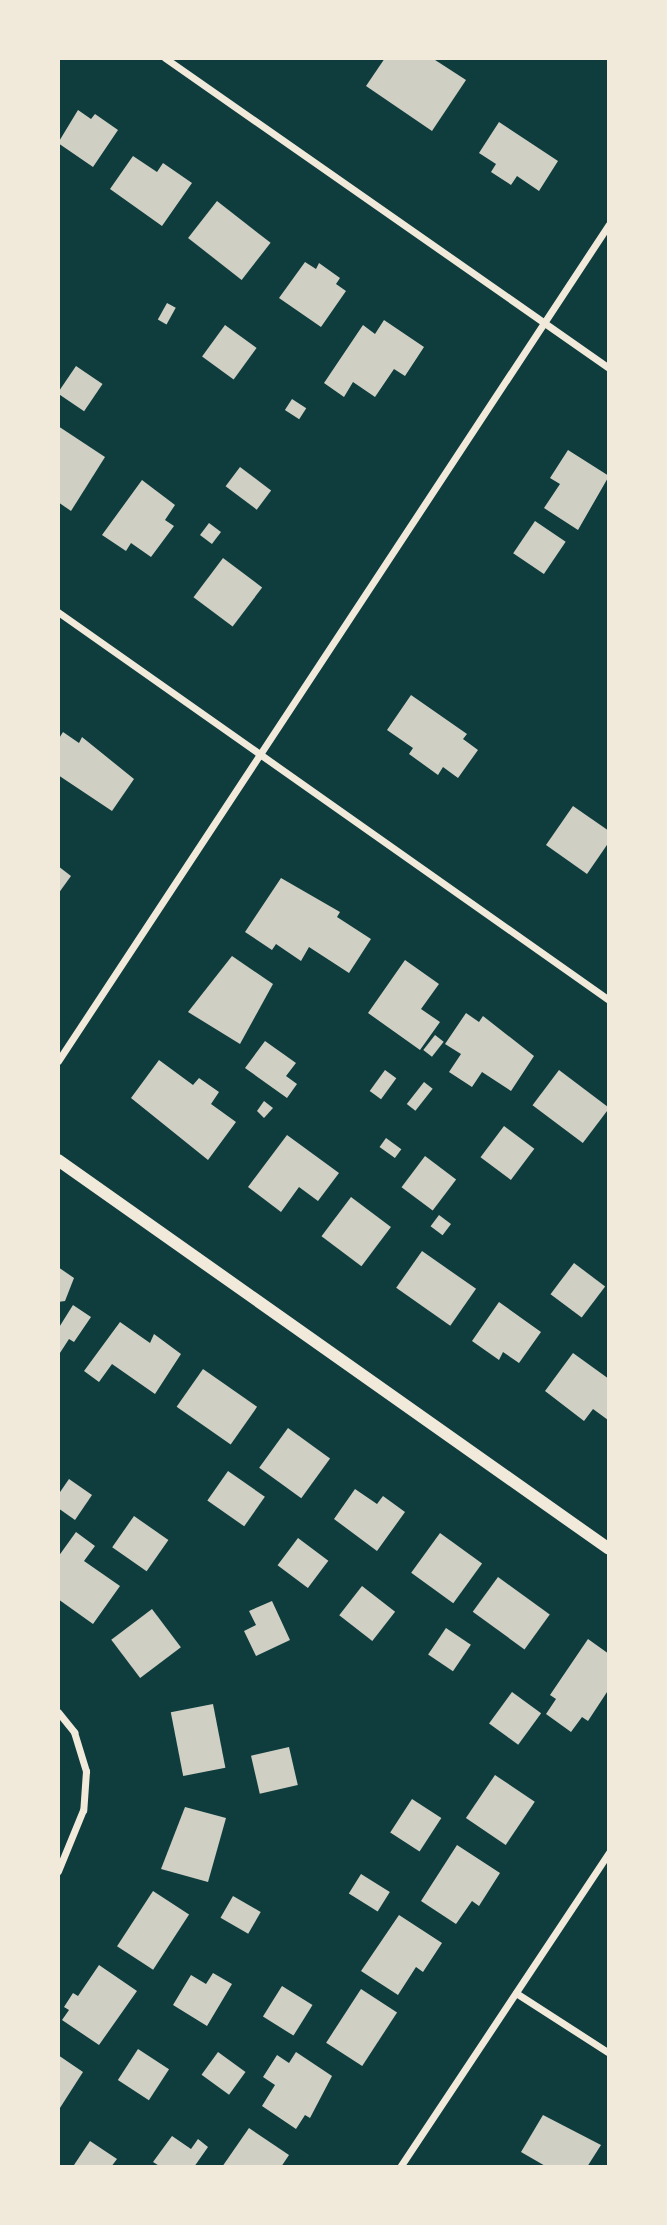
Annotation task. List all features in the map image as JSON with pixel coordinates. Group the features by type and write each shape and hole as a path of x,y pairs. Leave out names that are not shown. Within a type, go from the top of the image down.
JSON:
{"street":[{"path":"165,58 609,368"},
{"path":"58,1060 609,223"},
{"path":"58,612 609,1000"},
{"path":"58,1160 609,1549"},
{"path":"58,1712 74,1732 86,1771 83,1810 58,1871"},
{"path":"400,2167 609,1852"},
{"path":"516,1993 609,2053"}],"building":[{"path":"385,58 432,58 466,80 432,131 366,86"},
{"path":"78,110 91,119 95,114 118,130 93,167 58,143"},
{"path":"499,122 558,161 539,191 517,176 511,185 491,172 496,164 479,153"},
{"path":"133,156 157,172 163,163 192,183 162,226 110,189"},
{"path":"217,201 271,243 242,280 188,238"},
{"path":"305,262 316,269 319,263 340,278 336,284 346,291 321,327 279,298"},
{"path":"167,303 176,308 167,324 158,320"},
{"path":"384,320 424,347 405,376 394,369 375,397 353,382 344,397 324,383 363,325 375,334"},
{"path":"225,325 257,348 234,379 202,357"},
{"path":"76,366 103,384 84,411 58,394"},
{"path":"292,399 306,408 299,419 285,410"},
{"path":"58,426 105,457 71,511 58,502"},
{"path":"568,450 609,476 578,530 544,508 560,484 550,478"},
{"path":"240,467 271,490 257,510 226,486"},
{"path":"142,480 175,505 165,520 174,526 151,557 131,543 126,551 102,535"},
{"path":"535,521 566,542 544,574 513,553"},
{"path":"209,523 221,532 212,544 200,535"},
{"path":"223,558 262,587 233,627 194,597"},
{"path":"411,695 467,734 463,739 478,750 458,778 443,767 438,775 409,754 413,748 387,730"},
{"path":"63,732 79,743 82,737 134,779 112,811 58,775 58,740"},
{"path":"573,806 609,831 609,842 587,874 546,845"},
{"path":"58,866 71,876 58,894"},
{"path":"281,878 340,912 337,917 371,939 349,973 309,947 301,961 276,944 272,950 245,932"},
{"path":"232,956 273,984 240,1044 188,1012"},
{"path":"405,960 439,984 421,1009 440,1022 420,1050 368,1013"},
{"path":"466,1013 479,1022 483,1016 534,1056 511,1091 482,1072 472,1087 449,1072 461,1054 445,1044"},
{"path":"435,1035 444,1042 432,1057 423,1050"},
{"path":"265,1041 296,1063 286,1076 297,1084 287,1098 245,1068"},
{"path":"159,1060 193,1085 199,1078 219,1092 211,1104 236,1122 208,1160 131,1098"},
{"path":"385,1070 396,1078 381,1099 370,1091"},
{"path":"559,1070 609,1108 583,1143 533,1105"},
{"path":"424,1082 433,1089 415,1111 407,1104"},
{"path":"264,1101 273,1108 264,1118 257,1111"},
{"path":"504,1126 534,1149 511,1180 481,1157"},
{"path":"287,1135 339,1173 318,1201 299,1187 281,1212 248,1187"},
{"path":"386,1138 401,1149 395,1158 380,1147"},
{"path":"425,1156 456,1179 433,1211 402,1187"},
{"path":"351,1197 391,1227 361,1266 322,1236"},
{"path":"439,1215 451,1224 443,1235 431,1226"},
{"path":"422,1251 476,1289 450,1326 396,1288"},
{"path":"574,1263 605,1286 582,1318 551,1294"},
{"path":"58,1267 74,1278 65,1301 58,1302"},
{"path":"499,1302 541,1332 519,1363 503,1352 499,1360 472,1341"},
{"path":"73,1305 91,1317 74,1342 69,1339 58,1356 58,1329"},
{"path":"120,1322 150,1343 154,1334 181,1354 155,1394 112,1364 99,1382 84,1371"},
{"path":"573,1353 609,1379 608,1420 593,1409 584,1421 545,1391"},
{"path":"203,1369 257,1407 231,1445 177,1407"},
{"path":"288,1428 330,1459 301,1498 259,1468"},
{"path":"228,1471 265,1497 244,1526 207,1500"},
{"path":"69,1479 92,1495 75,1520 58,1508 58,1495"},
{"path":"355,1489 377,1504 383,1496 405,1512 377,1551 334,1519"},
{"path":"134,1516 168,1540 147,1571 112,1547"},
{"path":"76,1532 95,1546 84,1561 120,1586 93,1624 58,1599 58,1557"},
{"path":"440,1533 482,1564 453,1603 411,1573"},
{"path":"298,1538 328,1561 308,1588 278,1565"},
{"path":"498,1577 550,1615 525,1649 473,1612"},
{"path":"362,1586 395,1612 372,1641 339,1615"},
{"path":"272,1601 290,1640 256,1656 244,1631 256,1625 249,1611"},
{"path":"152,1609 181,1647 140,1678 111,1640"},
{"path":"446,1628 471,1645 453,1671 428,1655"},
{"path":"588,1639 609,1654 609,1689 588,1721 582,1717 571,1732 546,1714 556,1699 550,1695"},
{"path":"512,1692 541,1713 518,1745 489,1724"},
{"path":"213,1704 225,1768 183,1776 171,1712"},
{"path":"289,1747 298,1785 260,1794 251,1756"},
{"path":"495,1775 535,1802 506,1845 466,1818"},
{"path":"412,1799 441,1818 420,1852 390,1833"},
{"path":"185,1807 226,1818 208,1882 161,1869"},
{"path":"457,1845 500,1873 479,1906 472,1901 456,1924 421,1901"},
{"path":"361,1874 390,1892 378,1912 349,1894"},
{"path":"153,1891 189,1914 153,1970 117,1946"},
{"path":"233,1896 261,1912 248,1934 220,1918"},
{"path":"399,1915 442,1943 423,1972 416,1967 398,1995 361,1971"},
{"path":"99,1965 137,1991 99,2045 62,2020 69,2010 64,2007 73,1993 78,1996"},
{"path":"213,1973 232,1984 207,2026 173,2005 191,1975 206,1984"},
{"path":"282,1986 313,2005 293,2036 263,2017"},
{"path":"361,1989 397,2012 362,2066 326,2043"},
{"path":"138,2049 169,2069 149,2100 118,2080"},
{"path":"218,2052 246,2072 229,2095 202,2075"},
{"path":"296,2052 332,2076 310,2118 305,2115 296,2129 262,2106 275,2085 263,2077 277,2055 289,2063"},
{"path":"58,2055 83,2072 58,2111"},
{"path":"543,2115 601,2145 587,2167 547,2167 521,2152"},
{"path":"249,2128 289,2155 281,2167 222,2167"},
{"path":"172,2136 191,2149 198,2139 208,2147 194,2167 161,2167 153,2162"},
{"path":"90,2141 117,2159 111,2167 74,2165"}]}
